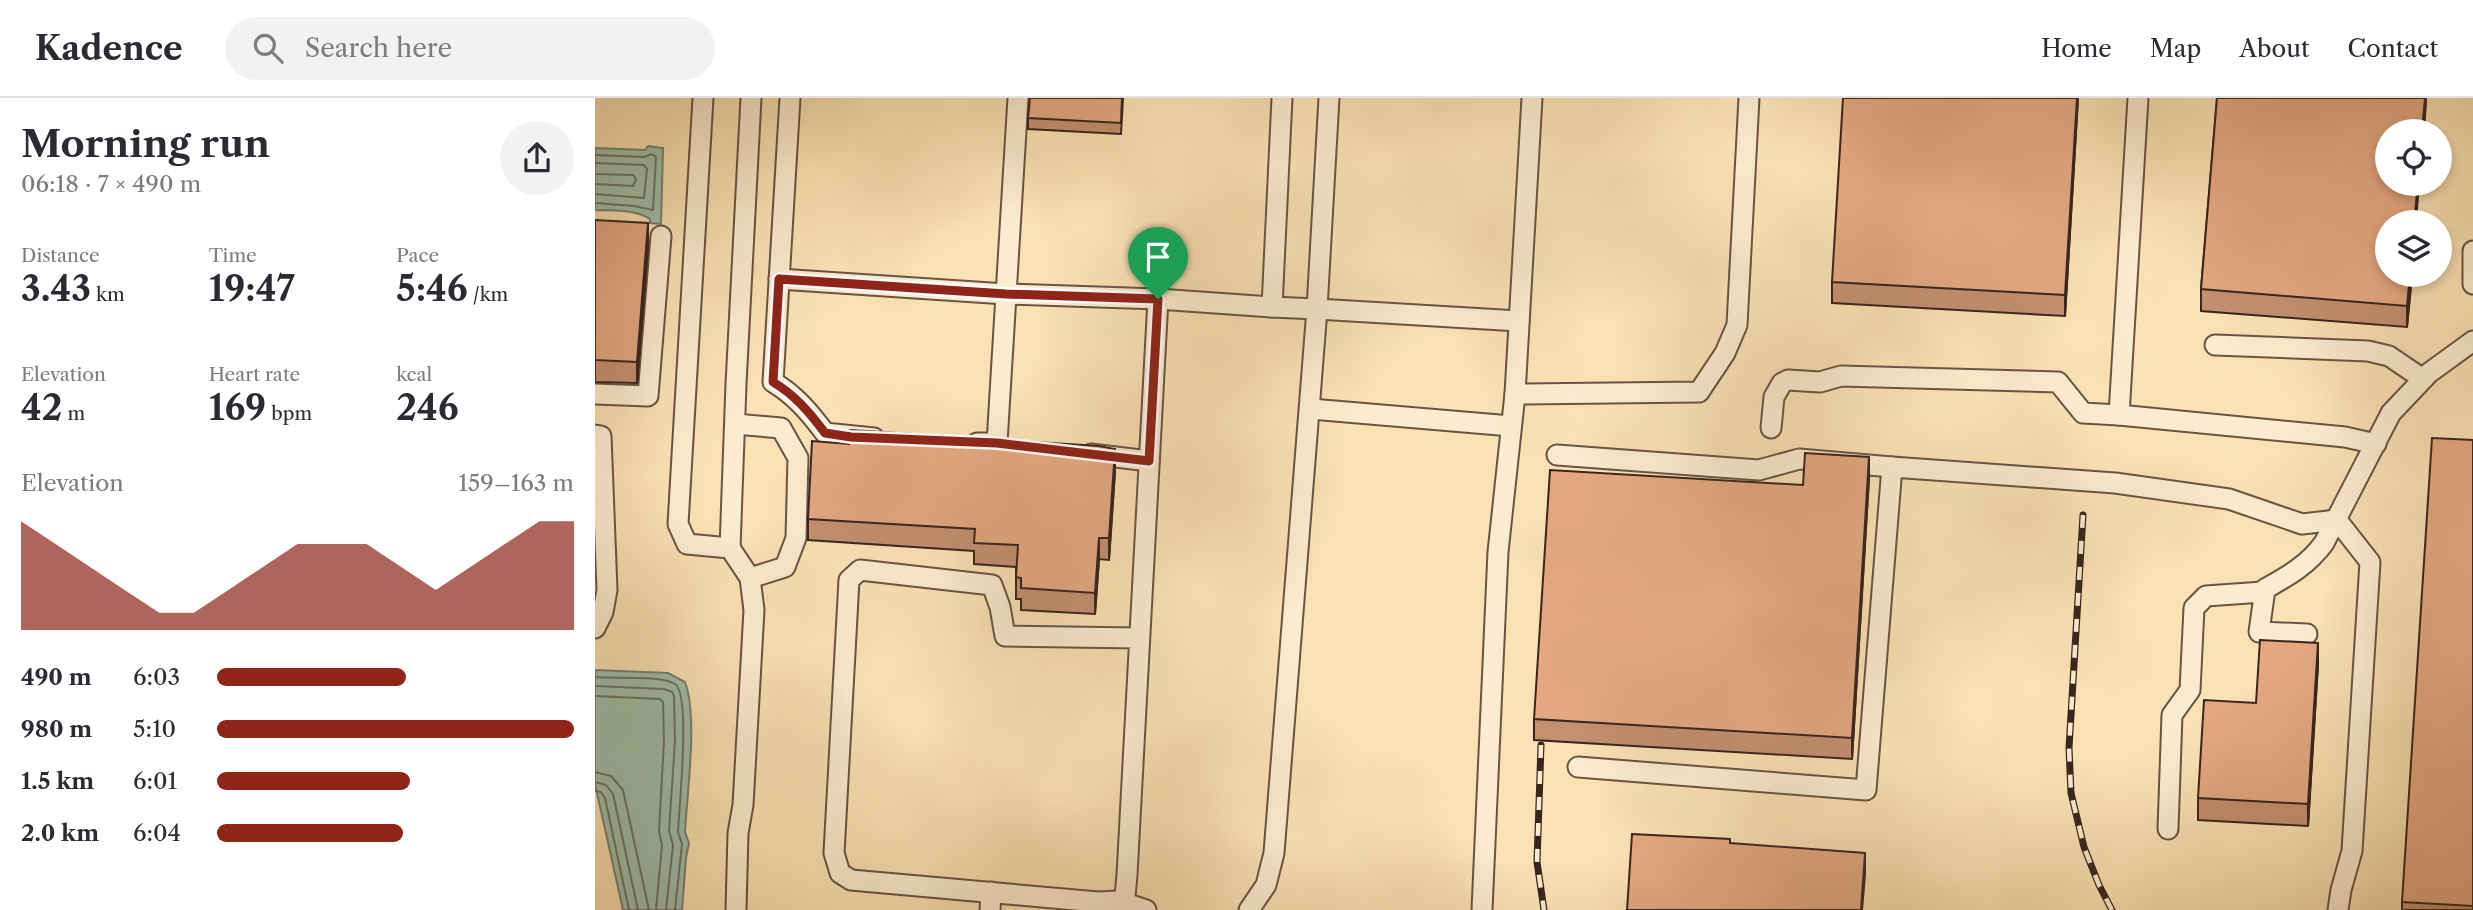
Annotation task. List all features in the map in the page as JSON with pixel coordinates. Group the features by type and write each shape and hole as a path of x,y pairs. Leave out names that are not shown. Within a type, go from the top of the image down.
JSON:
{"street":[{"path":"703,98 678,524 687,544 730,548"},
{"path":"736,910 738,833 743,805 754,610 750,578 730,548 751,98"},
{"path":"790,98 773,382 786,389 806,408 825,433 891,439"},
{"path":"957,442 1004,444 1006,294 1017,98"},
{"path":"1272,307 1282,98"},
{"path":"1249,910 1266,885 1274,853 1311,409 1329,98"},
{"path":"1482,910 1498,552 1515,394 1532,98"},
{"path":"1515,394 1699,392 1725,353 1737,325 1749,98"},
{"path":"2119,415 2138,98"},
{"path":"595,394 648,396 661,236"},
{"path":"2473,251 2473,284"},
{"path":"779,279 1006,294 1158,299 1519,321"},
{"path":"1119,901 1125,895 1158,299"},
{"path":"2215,345 2368,351 2389,356 2423,379"},
{"path":"2168,829 2172,715 2190,690 2194,608 2206,596 2263,592 2313,558 2337,520 2391,412 2423,379 2471,347"},
{"path":"1771,428 1774,397 1782,383 1788,380 1821,382 1842,376 2058,382 2083,413 2345,436 2376,444"},
{"path":"1311,409 1511,426"},
{"path":"735,424 781,428 798,458 796,538 785,567 750,578"},
{"path":"595,435 601,436 607,557 607,590 603,612 595,628"},
{"path":"1066,452 1149,461"},
{"path":"1557,455 1759,470 1799,459 2129,485 2229,499 2302,524 2337,520"},
{"path":"1578,768 1866,790 1892,467"},
{"path":"2337,520 2370,562 2353,851 2338,910"},
{"path":"1139,638 1005,636 1000,607 992,585 860,570 849,580 834,853 839,873 851,880 990,901 1119,901 1146,910"},
{"path":"2263,592 2259,632 2307,634"}],"water":[{"path":"648,146 663,148 661,224 650,223 650,219 630,212 595,210 595,148 645,150"},
{"path":"595,670 668,673 685,682 691,714 691,734 685,832 689,843 682,910 623,910 595,784"}],"building":[{"path":"1030,98 1122,98 1121,123 1028,118"},
{"path":"1843,98 2077,98 2065,295 1832,282"},
{"path":"2217,98 2425,98 2423,119 2375,119 2375,196 2417,196 2415,210 2375,210 2375,287 2409,287 2407,306 2201,289"},
{"path":"595,220 648,223 637,362 595,360"},
{"path":"850,430 1115,449 1109,538 1099,538 1095,593 1021,588 1021,578 1016,577 1018,545 974,543 975,529 808,519 812,441 849,444"},
{"path":"2432,438 2473,440 2473,906 2402,902"},
{"path":"1805,453 1869,457 1852,738 1534,719 1550,470 1803,485"},
{"path":"2260,640 2318,643 2308,804 2198,798 2204,700 2256,703"},
{"path":"1632,834 1730,839 1730,843 1865,853 1861,910 1627,910"}],"railway":[{"path":"2083,515 2069,748 2071,793 2084,847 2112,910"},
{"path":"1541,745 1537,862 1544,910"}],"route":[{"path":"779,279 1006,294 1158,299 1149,461 997,443 851,437 825,433 806,408 786,389 773,382 779,279"}]}
